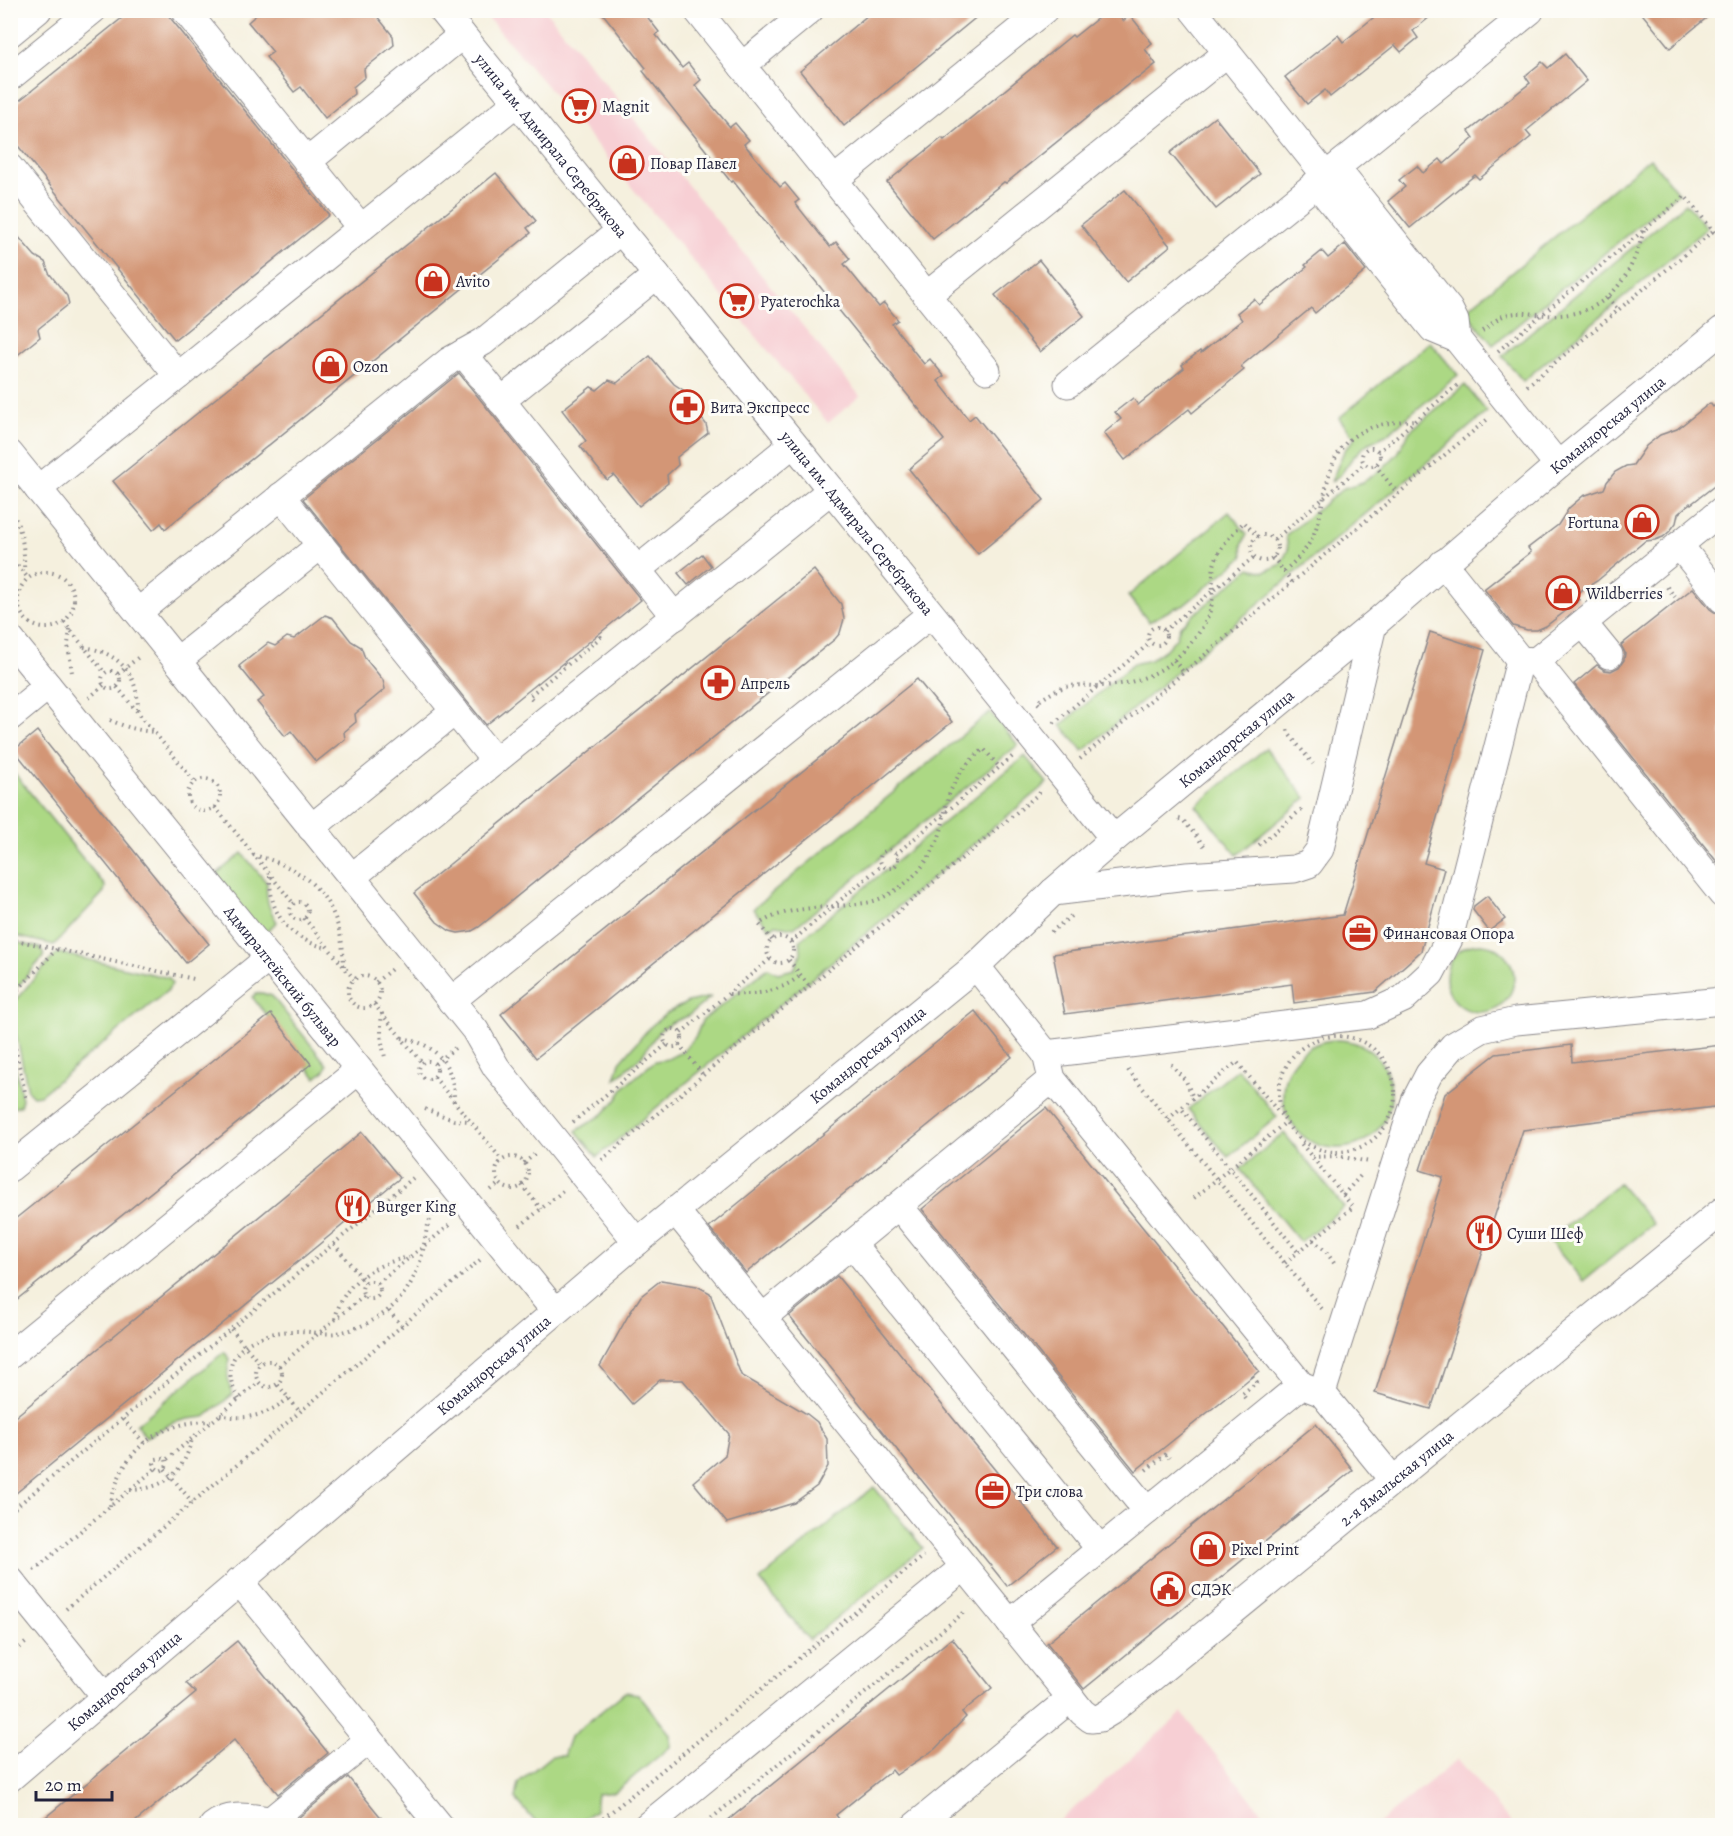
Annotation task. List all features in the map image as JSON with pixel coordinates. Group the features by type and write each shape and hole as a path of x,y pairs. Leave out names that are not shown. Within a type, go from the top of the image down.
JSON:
{"street":[{"path":"10,33 38,10"},
{"path":"10,78 93,10"},
{"name":"улица им. Адмирала Серебрякова","path":"442,10 1114,839"},
{"path":"697,10 987,370"},
{"path":"742,66 810,10"},
{"path":"834,180 1044,10"},
{"path":"1193,10 1326,176 1428,323 1433,328 1468,336 1508,402 1558,465"},
{"path":"1068,384 1530,11"},
{"path":"191,13 361,228"},
{"path":"308,162 462,35"},
{"path":"927,295 1227,53"},
{"path":"38,489 516,103"},
{"path":"10,168 178,376"},
{"path":"138,612 449,361 483,342 621,231"},
{"path":"501,401 657,275"},
{"name":"Командорская улица","path":"10,1778 555,1311 675,1210 976,966 1053,891 1373,625 1558,465 1722,330"},
{"path":"462,353 675,617"},
{"path":"638,570 793,444"},
{"path":"10,454 475,1030 496,1067 637,1242"},
{"path":"352,877 831,490"},
{"path":"281,496 495,761"},
{"path":"762,1318 899,1206 1049,1066 1109,1046 1368,1015 1403,999 1431,973 1449,939 1528,660 1583,623 1722,510"},
{"path":"177,661 321,545"},
{"path":"1679,545 1722,598"},
{"path":"1443,563 1528,660 1722,894"},
{"path":"451,1001 931,614"},
{"path":"1583,623 1609,655"},
{"path":"1053,891 1187,876 1294,869 1309,864 1320,849 1373,625"},
{"name":"Адмиралтейский бульвар","path":"10,639 555,1311"},
{"path":"10,717 48,686"},
{"path":"311,828 455,711"},
{"path":"11,1168 269,958"},
{"path":"976,966 1049,1066 1311,1389 1393,1480"},
{"path":"1010,1623 1147,1511 1311,1389 1341,1333 1415,1101 1429,1074 1453,1046 1482,1029 1516,1021 1722,1001"},
{"path":"10,1355 359,1070"},
{"path":"899,1206 1147,1511"},
{"path":"675,1210 1071,1698 915,1826"},
{"name":"2-я Ямальская улица","path":"1071,1698 1091,1719 1100,1718 1110,1712 1722,1211"},
{"path":"852,1244 1100,1549"},
{"path":"647,1826 964,1567"},
{"path":"239,1581 440,1826"},
{"path":"13,1583 105,1697"},
{"path":"213,1826 226,1817 271,1823 369,1740"}],"path":[{"path":"1490,347 1494,355 1685,196 1722,239"},
{"path":"1468,336 1510,314 1559,315 1576,313 1593,307 1618,287 1631,268 1644,230"},
{"path":"596,1164 1713,231"},
{"path":"1608,297 1618,310"},
{"path":"1378,452 1465,378"},
{"path":"1284,571 1307,548 1320,519 1334,463 1341,448 1351,438 1386,423 1415,420"},
{"path":"1367,449 1378,452 1380,457 1375,465 1364,464 1362,458 1367,449"},
{"path":"1274,540 1364,464"},
{"path":"1375,465 1398,494"},
{"path":"10,508 23,537 24,573"},
{"path":"1037,702 1052,692 1068,686 1114,684 1149,677 1174,660 1186,648 1206,620 1211,605 1215,563 1221,548 1244,522 1258,537"},
{"path":"1265,535 1274,540 1277,543 1277,551 1274,558 1260,561 1254,556 1251,546 1258,537 1265,535"},
{"path":"10,556 28,578"},
{"path":"1164,631 1254,556"},
{"path":"1274,558 1292,582"},
{"path":"47,571 57,573 72,586 75,606 71,615 64,622 46,629 36,627 25,618 18,604 18,595 28,578 47,571"},
{"path":"64,622 105,673"},
{"path":"1154,628 1164,631 1166,636 1162,644 1150,643 1149,632 1154,628"},
{"path":"70,629 69,659 75,680"},
{"path":"564,663 566,666 601,637"},
{"path":"84,646 107,653 125,668 136,689 138,713"},
{"path":"118,674 146,651"},
{"path":"1174,660 1184,673"},
{"path":"111,670 118,674 120,682 117,687 111,689 104,685 102,678 105,673 111,670"},
{"path":"87,699 104,685"},
{"path":"117,687 195,782"},
{"path":"83,693 92,705"},
{"path":"103,715 123,726 153,732"},
{"path":"1288,726 1289,734 1315,767"},
{"path":"772,939 759,924 770,917 787,912 867,903 907,882 928,859 936,844 949,795 964,767 984,748 1000,768"},
{"path":"208,780 214,782 219,788 219,802 215,807 201,811 190,802 188,795 195,782 208,780"},
{"path":"1257,846 1308,804"},
{"path":"215,807 293,903"},
{"path":"1178,818 1183,820 1207,848 1212,849"},
{"path":"885,851 896,854 896,864 887,868 882,865 881,855 885,851"},
{"path":"253,855 272,859 290,867 320,892 339,927 344,966"},
{"path":"791,942 882,865"},
{"path":"270,875 272,901 283,923 303,940 328,948"},
{"path":"298,901 307,907 308,913 304,918 299,920 292,916 290,908 293,903 298,901"},
{"path":"1030,914 1046,933 1053,932 1077,912"},
{"path":"283,923 292,916"},
{"path":"304,918 354,979"},
{"path":"785,938 791,942 793,954 789,960 776,963 770,959 767,949 772,939 785,938"},
{"path":"10,939 194,979"},
{"path":"10,998 57,949"},
{"path":"681,1033 770,959"},
{"path":"789,960 809,986"},
{"path":"376,982 399,963"},
{"path":"727,994 752,995 770,992 785,986 801,975"},
{"path":"368,976 376,982 380,992 374,1004 361,1007 354,1004 348,992 354,979 368,976"},
{"path":"374,1004 422,1063"},
{"path":"382,1013 380,1029 386,1060"},
{"path":"10,1025 27,1101"},
{"path":"670,1029 676,1029 681,1033 682,1038 679,1044 672,1046 664,1039 665,1033 670,1029"},
{"path":"1285,1263 1353,1207 1312,1157 1291,1131 1279,1104 1278,1088 1285,1067 1299,1049 1320,1039 1342,1036 1357,1039 1382,1057 1390,1070 1395,1100 1391,1115 1384,1128 1374,1139 1360,1148 1312,1157"},
{"path":"402,1038 424,1044 442,1059 452,1079 454,1102"},
{"path":"435,1064 463,1042"},
{"path":"567,1127 667,1044"},
{"path":"679,1044 703,1075"},
{"path":"1109,1046 1341,1333"},
{"path":"428,1061 435,1064 437,1072 434,1077 423,1078 419,1074 422,1063 428,1061"},
{"path":"1168,1119 1238,1062 1285,1120"},
{"path":"434,1077 502,1160"},
{"path":"418,1104 454,1120 470,1121"},
{"path":"1181,1108 1298,1252"},
{"path":"1194,1198 1285,1120"},
{"path":"1291,1131 1302,1142 1316,1149 1394,1170"},
{"path":"515,1157 526,1166 528,1173 522,1185 515,1189 508,1189 500,1183 496,1173 497,1166 502,1160 515,1157"},
{"path":"10,1512 414,1177"},
{"path":"378,1283 500,1183"},
{"path":"522,1185 541,1209"},
{"path":"10,1655 564,1190"},
{"path":"239,1399 234,1391 230,1372 232,1362 245,1346 256,1339 282,1332 299,1331 317,1334 355,1329 373,1321 402,1297 420,1264 429,1220 441,1203"},
{"path":"334,1244 366,1282"},
{"path":"335,1319 343,1296 351,1285 386,1263 410,1257"},
{"path":"364,1296 375,1298 381,1289 378,1283 366,1282"},
{"path":"364,1296 362,1290 366,1282"},
{"path":"279,1366 364,1296"},
{"path":"388,1310 402,1326"},
{"path":"231,1329 260,1364"},
{"path":"273,1361 279,1366 283,1372 278,1385 271,1388 258,1383 255,1377 260,1364 273,1361"},
{"path":"1242,1394 1257,1382 1252,1376"},
{"path":"166,1460 258,1383"},
{"path":"278,1385 300,1412"},
{"path":"220,1415 232,1418 255,1416 267,1412 289,1398"},
{"path":"123,1419 144,1443"},
{"path":"110,1506 121,1472 131,1456 144,1443 176,1425 194,1421 213,1421"},
{"path":"129,1490 151,1487 171,1477 189,1453 192,1438"},
{"path":"165,1469 160,1471 154,1463 156,1459 166,1460"},
{"path":"165,1469 166,1460"},
{"path":"13,1583 156,1468"},
{"path":"165,1469 192,1502"},
{"path":"594,1826 943,1541"},
{"path":"702,1826 986,1594"}],"shaded area":[{"path":"482,11 546,11 860,396 828,423"},
{"path":"1182,1713 1272,1825 1055,1825"},
{"path":"1458,1759 1512,1825 1376,1825"}],"green space":[{"path":"1650,158 1678,193 1493,345 1465,311"},
{"path":"1686,203 1707,228 1523,381 1502,356"},
{"path":"1430,342 1458,375 1386,435 1367,444 1331,482 1344,451 1355,438 1339,418"},
{"path":"1465,385 1487,412 1083,751 1061,725 1133,664 1150,660 1166,649 1176,638 1180,626 1250,568 1264,572 1280,565 1288,550 1286,535 1344,488 1363,482 1380,471 1398,453 1410,431"},
{"path":"1229,512 1247,534 1242,545 1243,557 1183,606 1174,608 1149,622 1128,596"},
{"path":"990,712 1018,745 794,928 776,925 769,928 753,909"},
{"path":"1266,748 1306,798 1237,855 1196,806"},
{"path":"1025,756 1047,783 597,1157 576,1131 602,1115 617,1099 625,1086 655,1061 668,1059 683,1051 696,1036 702,1021 768,968 778,973 794,969 801,953 800,940"},
{"path":"12,772 105,886 104,892 54,945 11,935 10,773"},
{"path":"242,853 267,883 268,904 277,922 262,935 214,876"},
{"path":"11,941 40,948 44,954 18,986 13,988 11,987"},
{"path":"1480,944 1493,947 1504,954 1511,965 1514,978 1511,991 1504,1002 1493,1009 1480,1012 1467,1009 1456,1002 1449,991 1446,978 1449,965 1456,954 1467,947"},
{"path":"59,953 169,978 172,984 167,991 40,1095 33,1096 28,1091 11,1005"},
{"path":"262,993 272,996 327,1065 316,1078 252,997"},
{"path":"711,997 688,1016 659,1031 641,1057 615,1079 620,1062 650,1027 667,1013 688,1002"},
{"path":"1337,1040 1358,1044 1375,1056 1387,1073 1391,1094 1387,1115 1375,1132 1358,1144 1337,1148 1316,1144 1299,1132 1287,1115 1283,1094 1287,1073 1299,1056 1316,1044"},
{"path":"10,1041 22,1099 20,1106 12,1108 10,1107"},
{"path":"1238,1069 1277,1117 1228,1157 1188,1109"},
{"path":"1284,1133 1344,1207 1300,1242 1240,1169"},
{"path":"1619,1183 1653,1224 1583,1281 1549,1240"},
{"path":"224,1352 230,1359 228,1377 233,1394 205,1417 172,1423 146,1437 136,1425"},
{"path":"874,1487 923,1548 809,1640 760,1580"},
{"path":"625,1692 638,1694 670,1734 670,1747 615,1792 597,1794 595,1810 575,1825 538,1825 515,1798 518,1783 551,1756 565,1756 570,1737"}],"building":[{"path":"132,10 164,10 329,215 175,340 10,136 10,108"},
{"path":"262,10 372,10 393,36 394,45 364,69 365,77 353,87 354,94 325,118 301,87 294,92 266,57 273,52 248,22"},
{"path":"600,10 642,10 659,32 656,35 682,68 688,63 701,80 695,85 730,127 735,123 749,140 744,144 780,187 785,183 799,200 795,203 830,247 836,242 850,259 844,264 879,307 884,303 898,320 892,324 924,364 930,359 944,376 938,381 969,420 975,415 1044,500 978,554 909,469 944,440 783,241 733,181 731,182 643,71 646,68"},
{"path":"874,10 985,10 844,126 800,71"},
{"path":"1108,10 1114,10 1123,21 1130,15 1152,43 1145,49 1156,64 933,239 887,182 942,138 944,140 1072,35 1074,37"},
{"path":"1383,10 1438,10 1413,31 1418,38 1401,52 1395,45 1330,97 1325,90 1307,104 1285,77 1338,35 1343,42"},
{"path":"1639,10 1716,10 1670,48"},
{"path":"1565,54 1587,81 1526,131 1531,137 1479,179 1475,175 1410,228 1388,201 1405,187 1399,180 1417,166 1423,173 1440,159 1444,164 1474,138 1469,131 1530,83 1525,76 1542,62 1548,68"},
{"path":"1215,117 1260,174 1216,209 1170,153"},
{"path":"496,173 536,221 527,228 531,233 165,529 161,523 153,530 113,481"},
{"path":"1125,190 1170,246 1126,282 1081,225"},
{"path":"10,227 35,256 45,262 49,273 67,296 69,304 38,329 40,337 10,361"},
{"path":"1345,244 1366,271 1315,313 1311,308 1241,366 1244,370 1192,413 1189,409 1125,460 1104,433 1121,419 1115,412 1133,398 1138,405 1184,368 1182,365 1200,351 1201,353 1242,320 1237,313 1254,299 1259,305 1307,267 1305,265 1322,251 1328,258"},
{"path":"1039,260 1084,316 1040,352 995,295"},
{"path":"650,356 674,384 683,390 688,402 706,424 708,433 677,457 678,465 667,475 668,483 639,506 614,475 607,480 580,446 586,441 562,410 591,387 597,390 609,380 617,383"},
{"path":"459,373 641,600 486,725 303,499"},
{"path":"1722,399 1722,480 1678,514 1676,523 1663,537 1645,541 1597,581 1575,594 1580,600 1546,626 1537,630 1527,630 1513,626 1484,589 1531,552 1528,548 1558,525 1569,508 1583,496 1604,489 1615,472 1633,465 1646,446 1660,435 1677,429 1710,403 1713,407"},
{"path":"702,554 711,566 688,585 678,573"},
{"path":"814,570 841,604 844,619 840,633 835,639 479,927 472,931 458,933 450,931 437,922 414,893"},
{"path":"1693,588 1710,609 1722,614 1722,868 1574,684 1597,665 1604,670 1611,671 1619,667 1624,660 1625,653 1621,645"},
{"path":"325,615 333,618 351,641 361,647 365,658 383,680 385,689 355,714 356,722 344,732 345,739 316,762 291,731 285,736 257,702 264,697 239,666 268,643 275,646 287,637 294,639"},
{"path":"1430,632 1485,650 1424,863 1444,869 1421,951 1375,992 1294,1003 1292,984 1065,1014 1053,954 1343,915"},
{"path":"917,679 952,722 536,1058 501,1014"},
{"path":"37,731 209,944 186,963 14,750"},
{"path":"1487,896 1505,919 1489,931 1473,910 1474,906"},
{"path":"975,1011 1012,1057 746,1273 709,1227"},
{"path":"271,1014 311,1064 10,1305 10,1223"},
{"path":"1571,1045 1572,1062 1722,1045 1722,1106 1523,1130 1431,1409 1375,1393 1443,1177 1420,1170 1445,1094 1496,1054"},
{"path":"1046,1108 1259,1371 1135,1471 922,1209"},
{"path":"362,1132 400,1178 10,1498 10,1421"},
{"path":"837,1276 1057,1546 1007,1586 789,1316"},
{"path":"661,1280 697,1286 710,1293 741,1375 817,1422 827,1439 828,1466 817,1486 794,1503 727,1523 693,1482 725,1455 729,1434 683,1380 660,1380 632,1404 600,1366 641,1296"},
{"path":"1316,1424 1353,1470 1084,1689 1047,1643"},
{"path":"952,1638 992,1688 962,1712 966,1717 935,1749 896,1775 892,1770 836,1815 844,1826 721,1826"},
{"path":"237,1641 328,1753 278,1794 234,1740 130,1826 35,1826 196,1693 186,1683"},
{"path":"348,1777 388,1826 304,1826 298,1818"}],"place":[{"name":"Magnit","path":"579,106"},
{"name":"Повар Павел","path":"627,163"},
{"name":"Avito","path":"433,281"},
{"name":"Pyaterochka","path":"737,301"},
{"name":"Ozon","path":"330,366"},
{"name":"Вита Экспресс","path":"687,407"},
{"name":"Fortuna","path":"1642,522"},
{"name":"Wildberries","path":"1563,593"},
{"name":"Апрель","path":"718,683"},
{"name":"Финансовая Опора","path":"1360,933"},
{"name":"Burger King","path":"353,1206"},
{"name":"Суши Шеф","path":"1484,1233"},
{"name":"Три слова","path":"993,1491"},
{"name":"Pixel Print","path":"1208,1549"},
{"name":"СДЭК","path":"1168,1589"}]}
